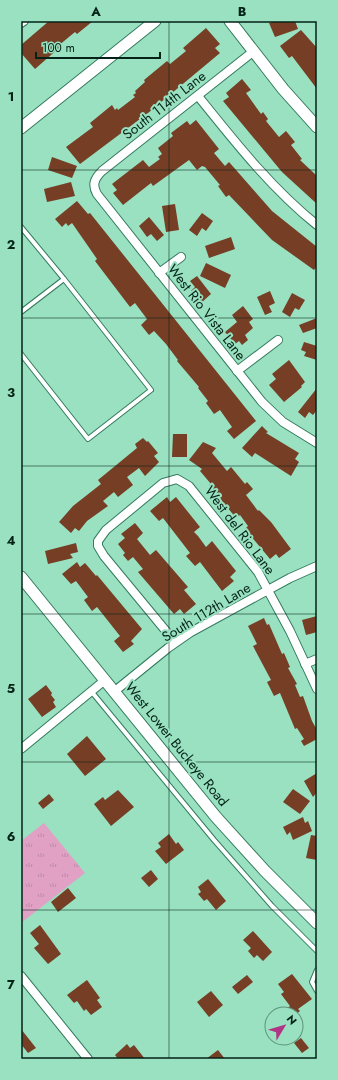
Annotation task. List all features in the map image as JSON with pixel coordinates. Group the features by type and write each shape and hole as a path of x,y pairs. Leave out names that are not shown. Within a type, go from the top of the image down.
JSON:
{"main road":[{"path":"21,128 155,21"},
{"path":"230,21 295,103 317,127"},
{"name":"West Lower Buckeye Road","path":"21,577 216,817 251,856 317,923"}],"street":[{"name":"South 114th Lane","path":"94,182 102,171 254,51"},
{"path":"198,96 256,168 283,196 317,225"},
{"name":"West Rio Vista Lane","path":"94,182 97,194 237,371 275,416 317,443"},
{"path":"159,273 181,257"},
{"path":"237,371 278,340"},
{"name":"West del Rio Lane","path":"175,642 104,556 98,546 98,541 106,530 163,483 177,479 189,486 247,557 268,590 317,690"},
{"name":"South 112th Lane","path":"115,691 175,642 268,590 317,566"},
{"path":"305,664 317,659"},
{"path":"21,749 105,680"},
{"path":"21,976 88,1059"}],"lane":[{"path":"21,227 151,390 88,439 21,354"},
{"path":"21,312 64,279"},
{"path":"91,692 214,840 272,906 317,951"},
{"path":"317,970 312,982 317,991"}],"green space":[{"path":"44,823 85,873 21,923 21,841"}],"building":[{"path":"49,21 93,21 77,34 75,32 58,46 59,48 35,69 21,53 21,45"},
{"path":"276,21 295,21 298,29 275,37 269,23"},
{"path":"206,28 220,44 215,48 220,53 148,113 80,164 66,147 93,127 90,123 112,105 115,110 117,108 118,110 135,97 133,95 136,93 135,91 145,82 144,80 167,61 170,64 186,51 183,48"},
{"path":"301,30 317,48 317,89 292,56 289,58 280,46"},
{"path":"242,79 251,90 246,93 261,114 263,112 268,119 266,121 279,137 286,131 295,142 291,145 302,159 300,160 317,176 317,204 282,172 223,101 229,97 226,93"},
{"path":"196,120 219,149 214,153 225,166 229,162 272,211 317,247 317,266 314,270 272,240 229,195 226,197 218,186 220,185 205,167 202,166 197,170 189,160 153,186 151,183 123,205 113,193 117,190 112,184 143,160 149,167 160,159 158,157 162,154 158,148 173,136 171,133 187,121 190,125"},
{"path":"52,157 77,166 72,178 48,170"},
{"path":"71,182 75,196 47,202 44,189"},
{"path":"77,201 88,214 90,213 256,421 234,439 227,431 232,427 220,410 214,414 206,403 208,401 198,388 199,387 177,361 178,360 166,344 154,331 149,335 141,325 147,319 135,303 130,307 95,261 97,259 72,223 68,226 66,223 62,227 55,219"},
{"path":"175,204 179,230 166,232 162,206"},
{"path":"202,213 213,221 206,231 202,228 197,236 189,230"},
{"path":"149,217 164,235 157,241 151,234 147,237 139,226"},
{"path":"231,237 235,249 209,258 205,246"},
{"path":"206,263 231,275 225,288 200,276"},
{"path":"197,276 211,294 201,303 191,291 195,287 190,281"},
{"path":"270,291 275,303 269,306 272,312 265,315 257,297"},
{"path":"292,293 305,300 299,310 295,308 290,317 282,312"},
{"path":"243,306 253,319 249,322 253,328 245,335 248,340 242,345 239,341 235,344 225,332 237,322 232,315"},
{"path":"317,318 317,328 303,333 299,325"},
{"path":"304,342 317,346 317,360 304,356 306,352 301,350"},
{"path":"289,360 305,382 301,386 302,387 284,402 269,385 276,379 272,374"},
{"path":"317,388 317,410 313,415 309,412 305,418 298,412"},
{"path":"262,426 268,432 266,433 299,453 295,459 299,462 291,476 255,453 252,457 242,448"},
{"path":"173,434 187,434 187,457 172,457"},
{"path":"143,438 147,442 148,441 158,453 154,456 159,462 145,476 139,468 127,477 133,485 118,497 114,492 103,501 108,506 87,521 79,531 75,528 71,533 59,522 73,506 101,484 98,480 137,448 135,444"},
{"path":"203,442 216,448 212,453 227,471 231,467 245,484 247,482 253,489 246,495 258,511 259,510 271,522 291,549 279,558 276,554 270,559 245,529 248,526 240,515 236,518 209,485 211,484 200,471 202,469 189,460"},
{"path":"167,497 170,502 176,497 200,527 194,532 206,547 212,541 236,571 230,577 234,581 222,591 200,562 195,566 186,556 190,553 163,518 159,521 150,511"},
{"path":"135,523 143,533 137,539 150,555 156,550 188,587 184,590 196,604 184,614 180,609 174,614 138,572 143,569 133,557 128,561 123,555 125,553 118,544 125,538 121,534"},
{"path":"76,543 78,552 70,554 73,558 48,564 45,551"},
{"path":"77,562 80,567 85,563 96,576 97,575 142,629 131,641 134,644 123,652 114,641 120,636 97,607 92,611 84,600 88,597 76,581 71,584 62,574"},
{"path":"317,616 317,632 306,635 302,620"},
{"path":"264,618 267,625 269,624 282,654 284,653 290,667 288,668 297,684 295,685 300,697 303,696 317,730 317,739 304,746 301,741 304,739 297,728 295,729 280,693 274,696 267,682 271,680 253,646 257,644 248,626"},
{"path":"46,685 52,693 51,695 55,700 53,702 56,707 42,717 28,699"},
{"path":"87,736 106,759 85,776 67,754"},
{"path":"317,773 317,792 313,797 304,781"},
{"path":"293,789 310,801 300,814 283,802"},
{"path":"118,790 134,807 111,826 94,804 103,797 105,800"},
{"path":"49,794 54,800 43,809 38,803"},
{"path":"303,817 305,823 308,821 312,831 293,840 290,832 287,835 283,827"},
{"path":"169,834 176,844 178,842 184,850 166,864 155,851 161,847 158,843"},
{"path":"311,835 317,836 317,860 306,858"},
{"path":"151,870 158,879 149,887 141,878"},
{"path":"208,879 226,901 216,910 207,899 204,901 198,894 201,892 198,887"},
{"path":"68,888 76,898 58,912 51,902"},
{"path":"40,925 61,954 48,964 34,948 39,944 30,933"},
{"path":"253,931 272,952 263,961 257,955 254,958 248,951 251,948 243,940"},
{"path":"292,974 312,999 302,1006 290,1006 281,994 284,992 278,984"},
{"path":"247,975 253,982 238,994 232,987"},
{"path":"87,980 100,998 97,1000 102,1007 91,1015 86,1009 84,1011 77,1001 74,1003 67,995"},
{"path":"211,991 223,1005 209,1017 197,1002"},
{"path":"21,1029 36,1048 28,1053 21,1044"},
{"path":"304,1042 309,1048 302,1053 296,1046 304,1046"},
{"path":"127,1044 130,1048 134,1045 145,1059 118,1059 115,1055"},
{"path":"218,1050 225,1059 206,1059"}]}
